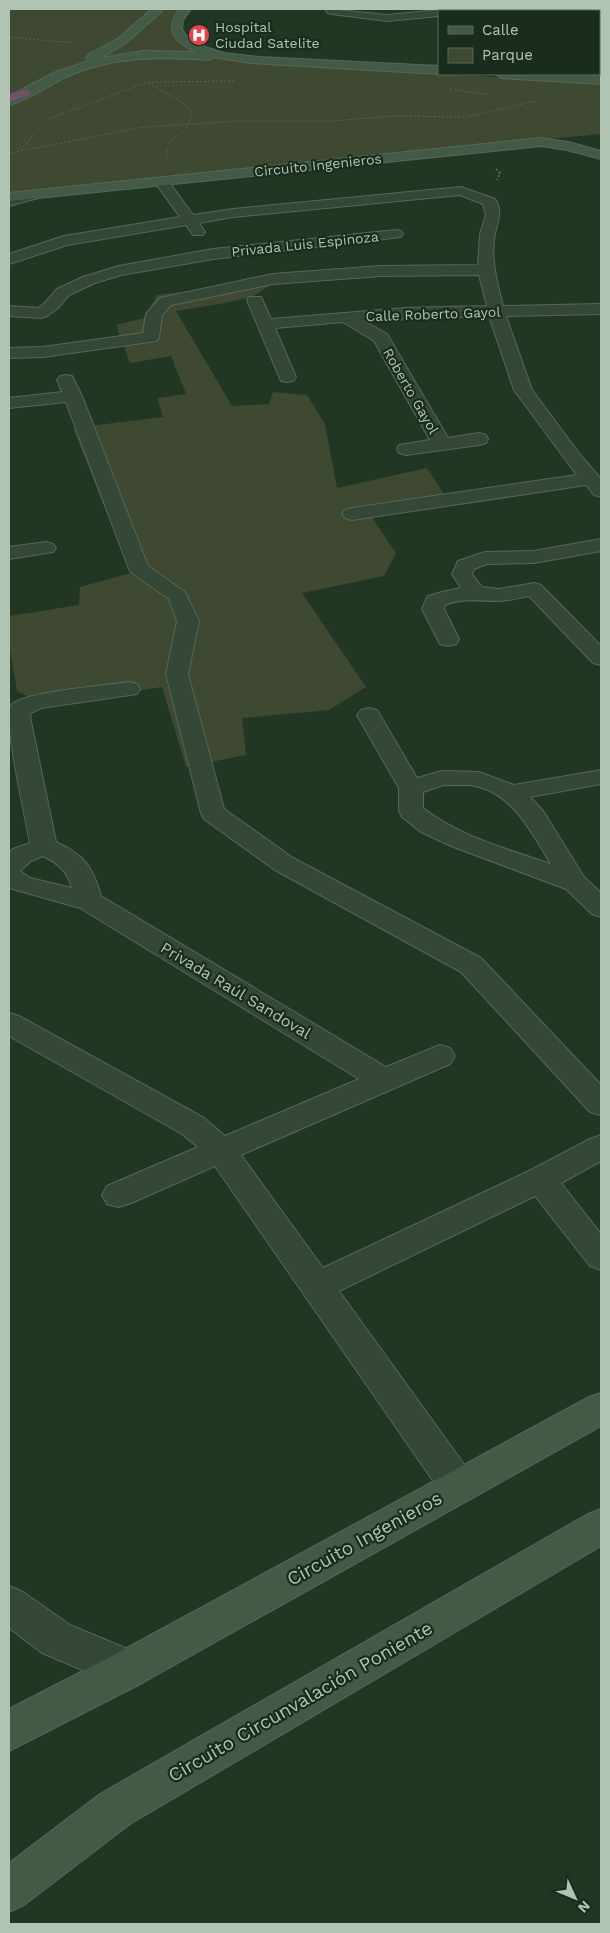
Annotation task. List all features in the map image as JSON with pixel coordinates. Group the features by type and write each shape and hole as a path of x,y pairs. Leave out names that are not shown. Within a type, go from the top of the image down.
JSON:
{"highway":[{"path":"9,99 25,93"}],"main road":[{"path":"25,93 69,72 117,44 158,9"},
{"path":"186,9 177,22 176,32 179,37 191,45 232,58"},
{"path":"117,44 154,48 191,45"},
{"path":"69,72 93,64 136,56 177,54 438,70"},
{"path":"551,75 601,80"},
{"path":"541,142 584,137"},
{"name":"Circuito Ingenieros","path":"9,198 541,142 587,150 601,156"},
{"name":"Circuito Ingenieros","path":"9,1731 128,1669 601,1408"},
{"name":"Circuito Circunvalación Poniente","path":"9,1890 115,1809 601,1526"}],"street":[{"path":"332,11 387,18 438,13"},
{"name":"Privada Luis Espinoza","path":"166,181 213,254"},
{"path":"9,258 64,241 233,213 395,196 461,192 490,202 493,215 487,234 486,270 496,312 523,390 574,460 596,485"},
{"name":"Circuito Ingenieros","path":"9,202 33,194"},
{"name":"Privada Luis Espinoza","path":"389,250 403,219"},
{"name":"Privada Luis Espinoza","path":"9,311 40,313 52,306 63,292 89,280 119,271 213,254 396,234"},
{"path":"9,353 43,352 151,337 154,314 166,301 273,279 381,271 486,270"},
{"path":"255,300 287,377"},
{"name":"Calle Roberto Gayol","path":"265,324 405,314 601,309"},
{"name":"Roberto Gayol","path":"381,338 405,314"},
{"name":"Roberto Gayol","path":"346,317 381,338 442,444"},
{"path":"9,403 70,388 139,569 178,596 188,621 177,674 213,813 284,864 471,965 601,1104"},
{"name":"Roberto Gayol","path":"406,450 479,439"},
{"path":"352,514 596,485"},
{"path":"475,593 462,574 465,565 485,558 534,557 601,545"},
{"path":"9,553 46,548"},
{"path":"448,640 433,608 436,601 449,596 475,593 498,595 534,590 544,583 545,574 534,557"},
{"path":"534,590 601,658"},
{"path":"44,847 18,717 20,709 36,702 129,689"},
{"path":"368,715 411,788 411,811 430,826 460,840 575,883"},
{"path":"512,793 601,777"},
{"path":"411,788 442,778 479,779 512,793 534,817 575,883 601,908"},
{"path":"9,867 22,855 44,847 67,856 82,874 89,901"},
{"name":"Privada Raúl Sandoval","path":"9,875 21,884 89,901 384,1080"},
{"path":"9,1023 193,1126 221,1150 458,1486"},
{"path":"118,1196 440,1056"},
{"path":"316,1286 540,1180 601,1147"},
{"path":"540,1180 601,1257"},
{"path":"9,1605 56,1639 128,1669"}],"path":[{"path":"9,37 117,44"},
{"path":"21,150 46,120 148,82 237,81"},
{"path":"148,82 178,99 192,111 189,124 174,136 166,151 166,181"},
{"path":"444,89 492,95"},
{"path":"519,100 528,102"},
{"path":"9,153 144,127 241,121 332,121 396,116 467,117 536,101"},
{"path":"472,150 500,172 490,202"}],"green space":[{"path":"9,9 182,9 171,32 184,45 232,58 438,75 601,83 601,134 159,177 71,191 9,206"},
{"path":"265,281 273,283 254,296 176,311 232,406 269,404 273,392 307,395 325,424 337,488 427,468 448,500 369,513 396,553 384,576 302,593 366,687 329,710 242,718 246,755 186,767 162,687 47,705 17,691 9,644 9,616 79,605 80,587 131,573 73,428 163,417 157,398 186,394 171,356 130,363 116,325 144,318 157,295"}],"place":[{"name":"Hospital Ciudad Satelite","path":"199,35"}]}
